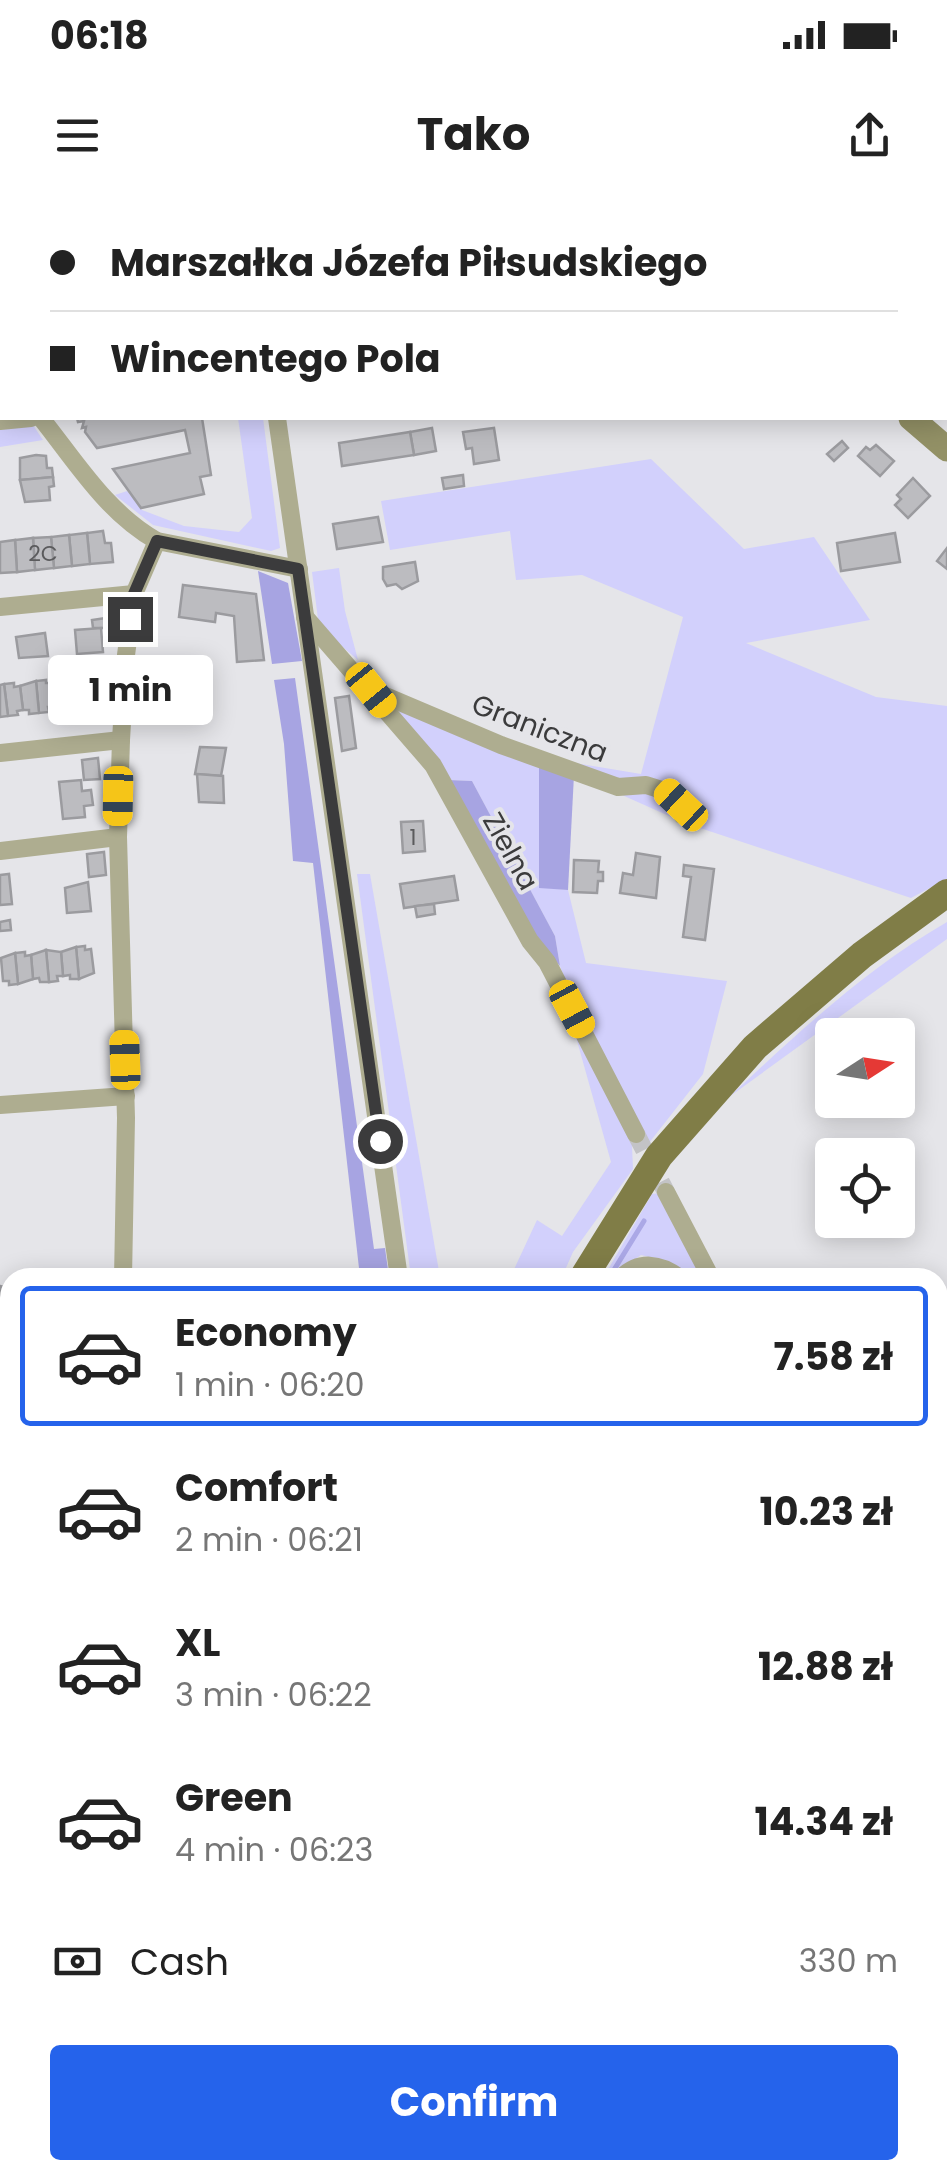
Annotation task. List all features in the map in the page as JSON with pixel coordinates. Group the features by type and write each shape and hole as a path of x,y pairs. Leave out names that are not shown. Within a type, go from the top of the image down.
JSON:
{"main road":[{"path":"913,420 947,448"},
{"path":"589,1268 660,1156 754,1047 862,955 947,894"},
{"path":"862,955 947,908"}],"street":[{"path":"43,420 116,512 157,541 298,569"},
{"path":"277,420 398,1268"},
{"path":"122,1268 126,1096 118,837 120,740 134,594 157,541"},
{"path":"0,607 134,594"},
{"name":"Zielna","path":"305,617 433,766 530,941 547,962 636,1134"},
{"name":"Graniczna","path":"371,690 501,745 618,787 646,785 666,791 681,805 682,815"},
{"path":"0,753 120,740"},
{"path":"0,850 118,837"},
{"path":"0,1105 126,1096"},
{"path":"666,1192 706,1268"},
{"path":"633,1268 648,1264 663,1268"}],"shaded area":[{"path":"238,420 263,420 280,548 271,551 153,525 115,495 127,491 142,510 184,526 239,532 252,518"},
{"path":"33,425 43,440 0,447 0,430"},
{"path":"651,459 744,549 814,537 870,620 746,643 876,697 947,706 947,879 911,898 691,825 685,796 670,786 620,779 575,763 641,774 683,617 582,575 516,580 510,531 390,550 381,501"},
{"path":"339,568 358,660 319,627 312,572"},
{"path":"258,571 288,583 302,661 272,664"},
{"path":"295,678 374,1249 385,1248 388,1268 359,1268 313,863 293,861 284,744 274,680"},
{"path":"395,707 539,764 539,887 568,890 586,963 727,981 703,1074 649,1143 572,999 555,936 472,781 448,780"},
{"path":"539,764 574,775 568,890 539,888"},
{"path":"448,780 472,781 555,936 560,966 535,937"},
{"path":"636,790 667,797 678,820 613,791"},
{"path":"357,874 370,874 438,1268 410,1268"},
{"path":"947,922 947,939 838,1018 816,1018 860,982"},
{"path":"815,1019 815,1035 729,1097"},
{"path":"577,1028 638,1144 632,1146 633,1169 573,1252 566,1268 515,1268 537,1220 562,1236 611,1162 574,1030"},
{"path":"660,1193 698,1268 675,1268 663,1260 641,1255 622,1268 609,1268 652,1194"}],"building":[{"path":"78,420 202,420 211,475 200,477 204,494 141,508 113,469 190,453 185,430 97,448 85,432 86,427 82,428 84,421"},
{"path":"432,428 436,451 414,455 410,432"},
{"path":"494,428 499,460 474,464 472,448 466,449 463,432"},
{"path":"410,432 414,455 342,466 339,443"},
{"path":"842,441 848,448 834,461 827,454"},
{"path":"876,445 894,461 880,476 858,456 866,447 870,450"},
{"path":"46,456 53,477 20,480 20,458"},
{"path":"463,475 464,486 444,489 442,478"},
{"path":"53,477 50,500 25,502 20,480"},
{"path":"913,478 930,496 908,518 895,505 901,499 897,495"},
{"path":"378,517 383,542 337,549 333,524"},
{"path":"103,531 105,543 111,543 113,562 90,564 87,533"},
{"path":"87,533 90,564 72,566 69,535"},
{"path":"895,533 900,562 841,571 837,543"},
{"path":"69,535 72,566 54,568 51,537"},
{"path":"51,537 54,568 35,570 33,538"},
{"path":"33,538 35,570 17,572 15,540"},
{"path":"15,540 17,572 0,573 0,542"},
{"path":"947,548 947,569 937,561"},
{"path":"415,562 418,581 402,589 396,584 387,586 383,567"},
{"path":"183,585 256,594 264,660 237,662 234,616 216,613 215,622 179,617"},
{"path":"106,618 107,628 93,628 92,620"},
{"path":"101,628 103,652 77,654 75,630"},
{"path":"45,633 48,656 19,658 16,637"},
{"path":"145,662 181,667 178,693 144,689"},
{"path":"99,674 100,706 92,707 92,702 86,703 83,679"},
{"path":"77,676 77,680 83,679 86,703 71,709 67,677"},
{"path":"67,677 71,709 61,710 60,706 55,707 52,683"},
{"path":"36,681 52,683 55,707 39,713"},
{"path":"36,681 39,713 29,714 29,710 23,710 20,686"},
{"path":"14,683 14,687 20,686 23,710 8,716 4,684"},
{"path":"4,684 8,716 0,717 0,685"},
{"path":"349,696 356,748 342,751 335,698"},
{"path":"200,747 226,748 221,776 195,774"},
{"path":"98,758 100,779 84,780 82,760"},
{"path":"197,774 223,776 224,803 199,802"},
{"path":"81,780 82,791 91,790 93,805 84,806 85,817 63,819 59,782"},
{"path":"423,821 425,851 403,853 401,822"},
{"path":"104,852 106,875 89,877 87,854"},
{"path":"636,853 660,857 656,898 620,893 623,873 633,875"},
{"path":"574,860 599,861 598,872 603,872 603,881 598,881 597,893 573,892"},
{"path":"684,865 714,869 705,940 683,937 691,877 683,876"},
{"path":"9,874 12,904 0,905 0,875"},
{"path":"454,876 458,900 404,908 400,884"},
{"path":"88,882 91,911 67,913 65,888"},
{"path":"434,904 435,914 417,917 415,906"},
{"path":"10,920 11,930 0,931 0,922"},
{"path":"85,946 85,950 91,949 94,973 79,979 76,947"},
{"path":"76,947 79,979 70,979 70,975 63,976 61,952"},
{"path":"46,950 61,952 63,976 57,976 58,981 49,982"},
{"path":"46,950 49,982 40,982 39,978 33,979 31,955"},
{"path":"25,952 25,956 31,955 33,979 18,984 15,953"},
{"path":"15,953 18,984 9,985 9,981 3,981 1,958"}],"waterway":[{"path":"615,1268 644,1221"}],"tunnel":[{"path":"636,1134 666,1192"}],"route":[{"path":"130,619 134,594 157,541 298,569 380,1141"}]}
